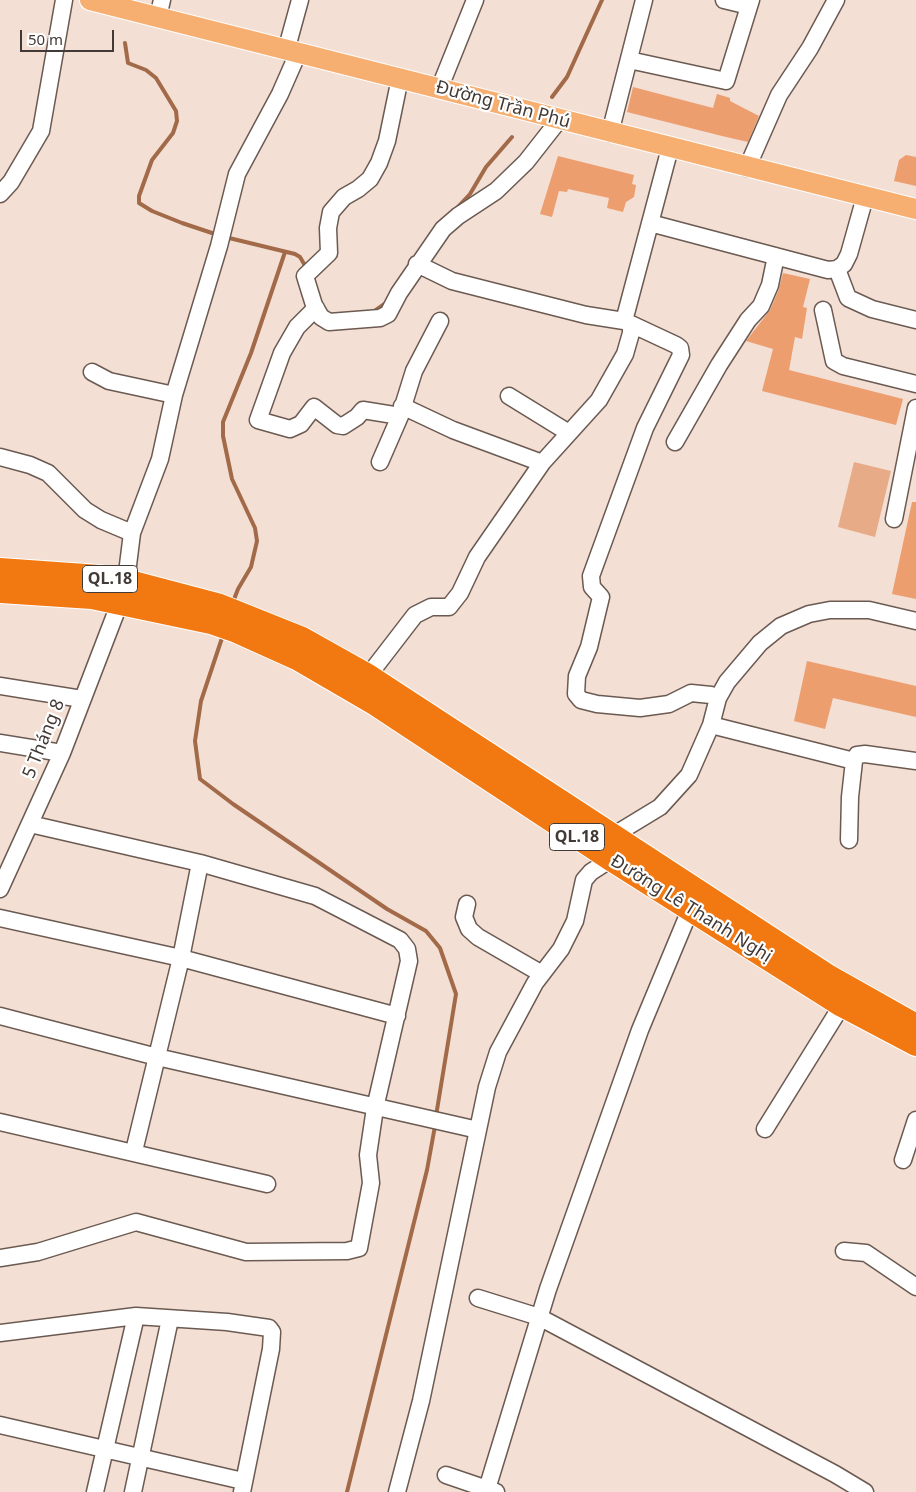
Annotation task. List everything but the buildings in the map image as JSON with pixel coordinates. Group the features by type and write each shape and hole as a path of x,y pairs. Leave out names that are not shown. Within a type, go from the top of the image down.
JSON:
{"highway":[{"name":"QL.18","path":"0,570 99,577 123,591 214,613 240,622"},
{"name":"QL.18","path":"0,591 92,597 123,591"},
{"name":"Đường Lê Thanh Nghị","path":"240,622 302,639 368,676 611,859 842,1005 916,1044"},
{"name":"Đường Lê Thanh Nghị","path":"240,622 376,704 614,835 829,977 916,1026"}],"main road":[{"name":"Đường Trần Phú","path":"90,0 160,9 292,52 440,87 559,120 916,209"}],"street":[{"path":"0,194 11,182 41,131 64,0"},
{"name":"5 Tháng 8","path":"0,890 62,753 123,591 132,533 160,459 174,395 221,238 237,174 280,94 292,52 300,0"},
{"path":"440,87 475,0"},
{"path":"610,133 644,0"},
{"path":"629,60 726,81 750,3 724,0"},
{"path":"747,168 779,95 810,48 836,0"},
{"path":"400,78 387,141 379,163 370,179 358,189 344,196 330,212 328,228 329,253 307,273 316,308 321,317 329,322 380,318 388,314 418,264 443,229 458,216 496,191 526,162 559,120"},
{"path":"368,676 415,615 432,607 449,607 460,592 477,557 542,463 599,400 621,361 631,333 628,322 650,223 670,148"},
{"path":"650,223 828,270 837,269 844,264 848,254 865,197"},
{"path":"675,442 719,365 748,320 761,306 770,284 776,256"},
{"path":"418,264 452,281 586,315 628,322 680,348 681,355 645,428 590,576 592,587 601,596 589,647 577,676 576,694 581,700 598,704 640,708 669,704 691,693 711,695 718,698"},
{"path":"837,269 848,298 872,309 916,320"},
{"path":"316,308 296,327 282,353 258,420 290,429 301,424 314,407 337,425 343,426 357,417 363,410 401,411 542,463"},
{"path":"823,310 834,361 843,366 916,384"},
{"path":"380,462 401,411 414,371 440,321"},
{"path":"92,372 109,381 174,395"},
{"path":"509,396 569,433"},
{"path":"894,518 916,408"},
{"path":"0,457 30,465 48,473 85,510 101,520 132,533"},
{"path":"614,835 660,807 689,775 711,725 718,698 727,682 760,643 781,626 808,614 830,610 868,610 916,621"},
{"path":"0,686 82,699"},
{"path":"711,725 854,761"},
{"path":"0,743 62,753"},
{"path":"849,840 850,797 854,761 857,755 865,754 916,761"},
{"path":"0,1258 38,1252 136,1222 246,1252 354,1250 361,1244 371,1183 368,1155 375,1108 410,961 407,949 400,940 315,896 200,863 30,824"},
{"path":"397,1492 421,1400 471,1128 498,1052 542,974 561,949 576,921 584,880 591,872 611,859"},
{"path":"134,1151 181,958 200,863"},
{"path":"467,904 464,917 469,929 478,937 542,974"},
{"path":"446,1476 492,1491 539,1316 640,1030 690,910"},
{"path":"0,918 181,958 397,1016"},
{"path":"765,1129 842,1005"},
{"path":"0,1016 156,1057 375,1108 471,1128"},
{"path":"903,1160 916,1120"},
{"path":"0,1122 134,1151 267,1184"},
{"path":"844,1251 866,1253 916,1287"},
{"path":"478,1298 539,1316 835,1474 865,1492"},
{"path":"95,1492 136,1316"},
{"path":"0,1334 136,1316 259,1326 269,1328 272,1332 242,1486 140,1457 0,1425"},
{"path":"133,1492 170,1319"}],"shaded area":[{"path":"854,462 891,471 875,537 838,527"}],"waterway":[{"path":"552,97 567,77 602,0"},
{"path":"125,43 128,63 146,70 156,78 176,111 177,121 173,133 152,160 139,196 139,203 152,211 218,235"},
{"path":"455,210 470,194 486,167 512,137"},
{"path":"225,237 295,254 300,257 307,269"},
{"path":"233,602 251,567 257,541 255,528 232,479 223,436 223,422 251,353 285,252"},
{"path":"373,312 386,303"},
{"path":"223,635 201,701 195,741 200,779 233,804 387,909 426,931 440,948 456,994 436,1116"},
{"path":"347,1492 427,1170 435,1126"}]}
